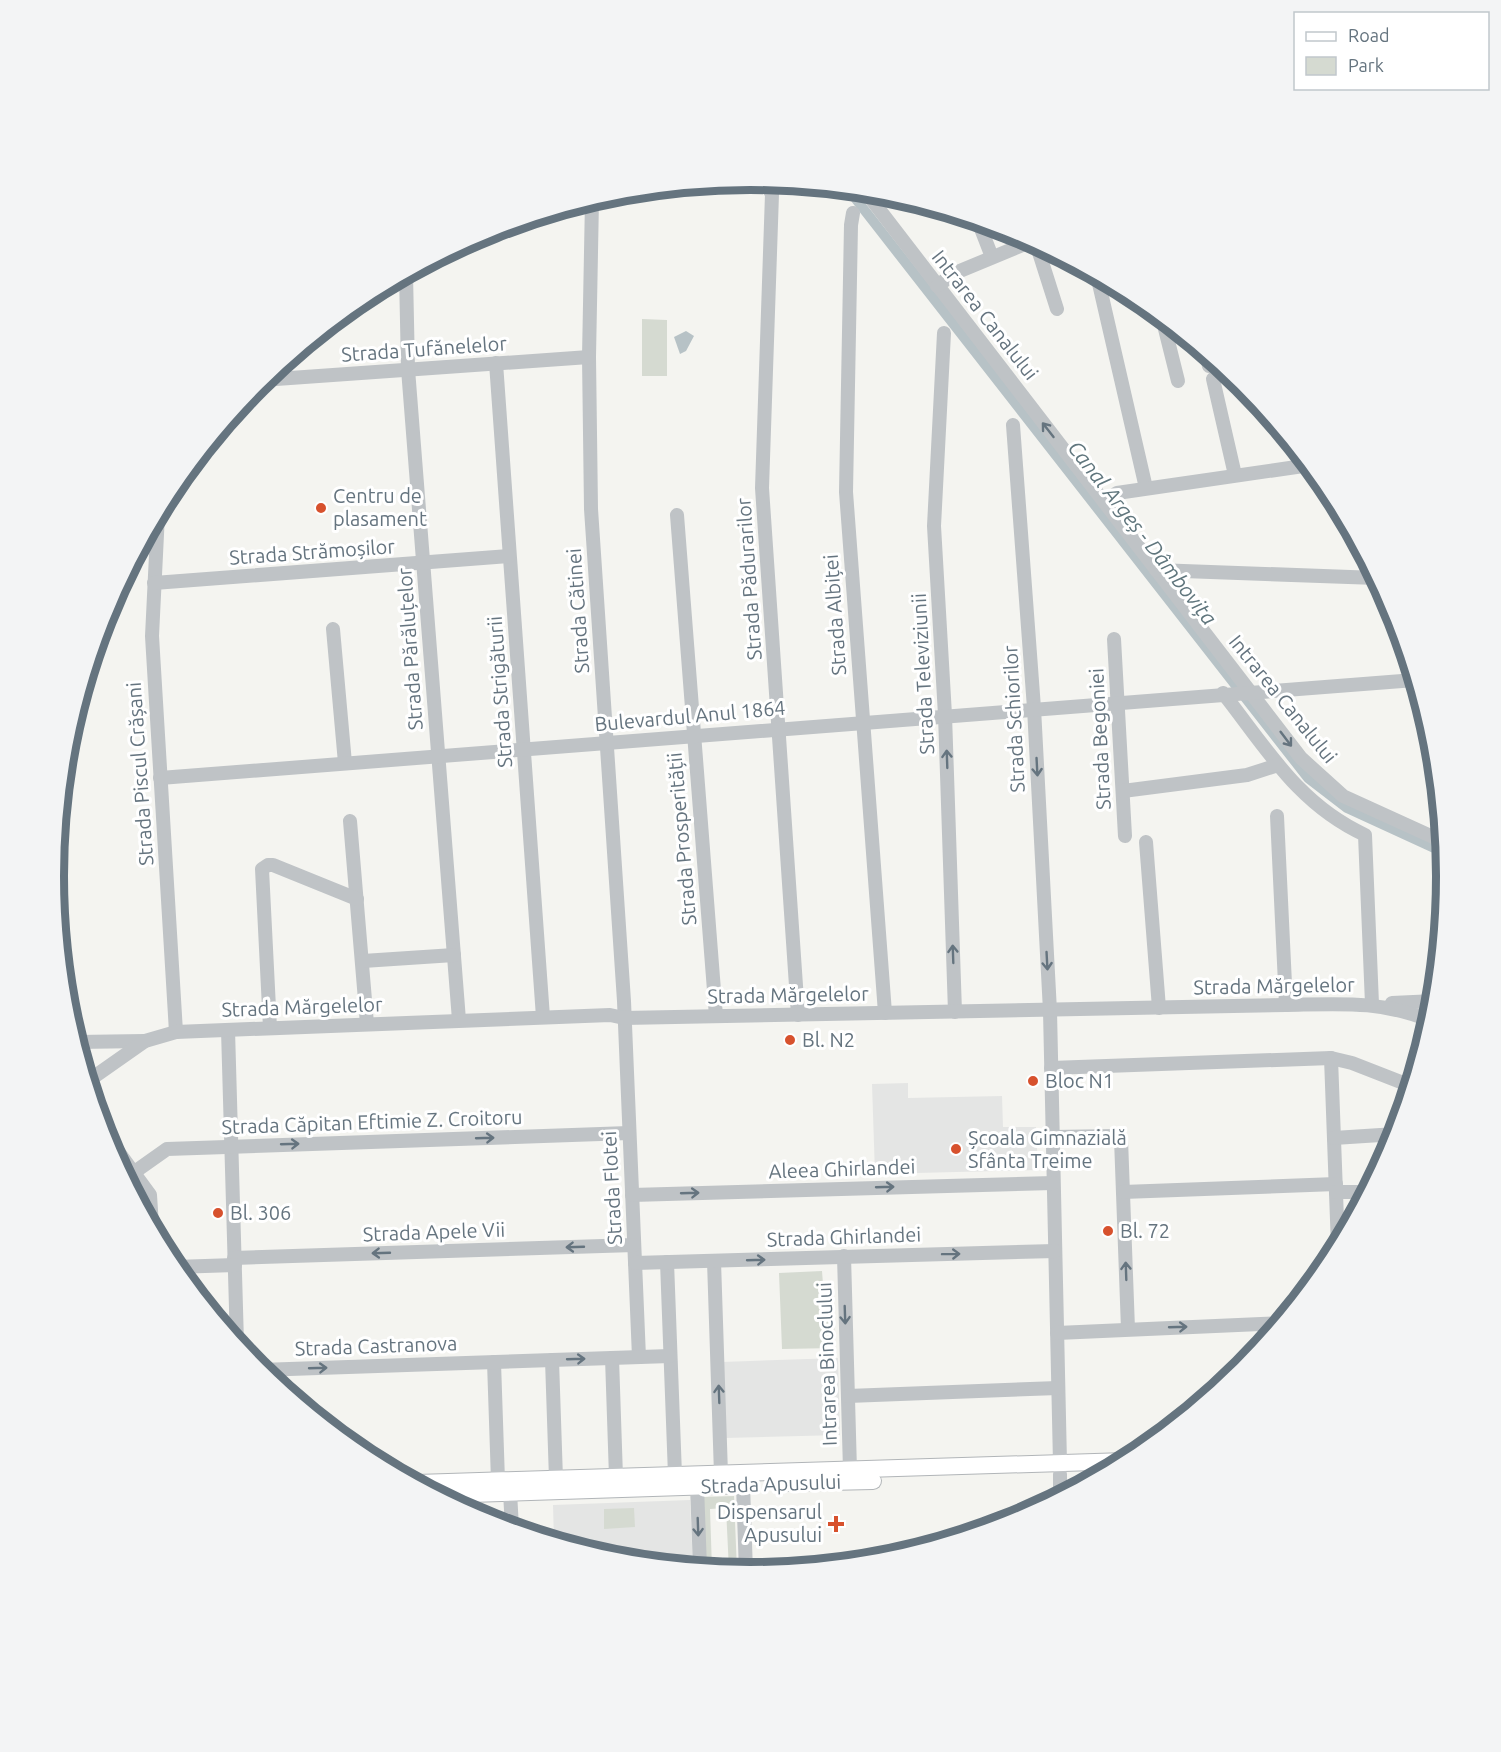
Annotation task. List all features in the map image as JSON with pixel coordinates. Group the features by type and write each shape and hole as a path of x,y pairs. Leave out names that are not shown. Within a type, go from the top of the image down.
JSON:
{"main road":[{"name":"Strada Apusului","path":"453,1494 556,1485 616,1477 675,1475 722,1480 1060,1469 1103,1464"},
{"name":"Strada Apusului","path":"1060,1469 1090,1472"},
{"name":"Strada Apusului","path":"556,1485 697,1486 722,1480"},
{"name":"Strada Apusului","path":"434,1484 502,1489"}],"street":[{"name":"Strada Pădurarilor","path":"770,190 772,194 762,488 798,1015"},
{"name":"Intrarea Canalului","path":"873,201 1301,758 1334,789 1361,806 1435,838"},
{"name":"Strada Cătinei","path":"592,209 589,357 591,508 608,742 624,1018"},
{"name":"Strada Albiței","path":"853,213 849,284 846,492 885,1013"},
{"path":"982,230 992,257"},
{"path":"937,286 955,273 1019,245"},
{"path":"1034,252 1057,309"},
{"name":"Strada Părăluțelor","path":"406,283 408,369 459,1020"},
{"path":"1099,285 1146,488"},
{"path":"1165,330 1178,381"},
{"name":"Strada Televiziunii","path":"944,333 934,526 945,716 955,1012"},
{"name":"Strada Tufănelelor","path":"278,379 589,357"},
{"name":"Strada Strigăturii","path":"496,363 543,1017"},
{"path":"1210,367 1235,475"},
{"name":"Strada Schiorilor","path":"1013,425 1034,708 1050,1011"},
{"path":"1104,502 1117,493 1301,466"},
{"name":"Strada Prosperității","path":"677,515 716,1016"},
{"name":"Strada Piscul Crășani","path":"157,531 152,636 176,1032"},
{"name":"Strada Strămoșilor","path":"154,583 509,556"},
{"path":"1156,570 1368,578"},
{"path":"333,629 345,764"},
{"name":"Strada Begoniei","path":"1114,639 1125,836"},
{"name":"Bulevardul Anul 1864","path":"160,778 1223,693 1408,681"},
{"path":"1223,693 1278,765 1315,806 1332,819 1365,835 1372,1004 1425,1001"},
{"path":"1123,791 1247,775 1278,765"},
{"path":"1277,816 1286,1005"},
{"path":"350,821 367,1024"},
{"path":"1146,842 1159,1008"},
{"path":"270,1028 262,869 268,864 273,865 357,899"},
{"path":"363,961 454,955"},
{"name":"Strada Mărgelelor","path":"85,1042 145,1041 176,1032 610,1015 624,1018 1372,1004 1403,1011 1421,1018"},
{"path":"1050,1011 1060,1488"},
{"name":"Strada Flotei","path":"624,1018 639,1357"},
{"path":"228,1030 237,1330"},
{"name":"Strada Mărgelelor","path":"95,1076 145,1041"},
{"path":"1051,1068 1331,1058 1353,1063 1404,1083"},
{"path":"1331,1058 1337,1231"},
{"name":"Strada Căpitan Eftimie Z. Croitoru","path":"132,1173 167,1149 629,1133"},
{"path":"1334,1138 1386,1135"},
{"path":"1053,1137 1119,1137 1122,1142 1128,1329"},
{"path":"136,1181 150,1195 151,1209"},
{"name":"Aleea Ghirlandei","path":"632,1195 1053,1183"},
{"path":"1124,1192 1336,1188 1360,1190"},
{"name":"Strada Apele Vii","path":"186,1266 634,1245"},
{"name":"Strada Ghirlandei","path":"635,1263 1055,1251"},
{"name":"Intrarea Binoclului","path":"844,1256 850,1476"},
{"name":"Strada Apusului","path":"714,1261 722,1480"},
{"path":"667,1262 675,1475"},
{"path":"1057,1333 1270,1323"},
{"name":"Strada Castranova","path":"274,1370 670,1356"},
{"path":"612,1358 616,1477"},
{"path":"552,1360 556,1485"},
{"path":"494,1362 502,1489 509,1518"},
{"path":"848,1396 1058,1388"},
{"path":"743,1479 746,1562"},
{"path":"697,1486 700,1560"}],"shaded area":[{"path":"686,331 694,336 686,351 680,354 674,337"},
{"name":"Școala Gimnazială Sfânta Treime","path":"908,1083 908,1098 1002,1096 1003,1127 1036,1127 1038,1170 875,1174 872,1084"},
{"path":"838,1358 840,1435 725,1438 722,1362"},
{"path":"690,1500 693,1560 617,1549 554,1533 553,1505"}],"green space":[{"path":"642,319 667,320 667,376 642,376"},
{"path":"822,1271 823,1284 833,1283 835,1348 782,1349 779,1273"},
{"path":"734,1496 737,1562 729,1562 726,1508 710,1509 712,1561 706,1561 703,1497"},
{"path":"634,1508 635,1527 604,1529 604,1509"}],"waterway":[{"name":"Canal Argeș - Dâmbovița","path":"855,198 1308,778 1347,808 1435,849"}],"place":[{"name":"Centru de plasament","path":"321,508"},
{"name":"Bl. N2","path":"790,1040"},
{"name":"Bloc N1","path":"1033,1081"},
{"name":"Școala Gimnazială Sfânta Treime","path":"956,1149"},
{"name":"Bl. 306","path":"218,1213"},
{"name":"Bl. 72","path":"1108,1231"},
{"name":"Dispensarul Apusului","path":"836,1524"}]}
